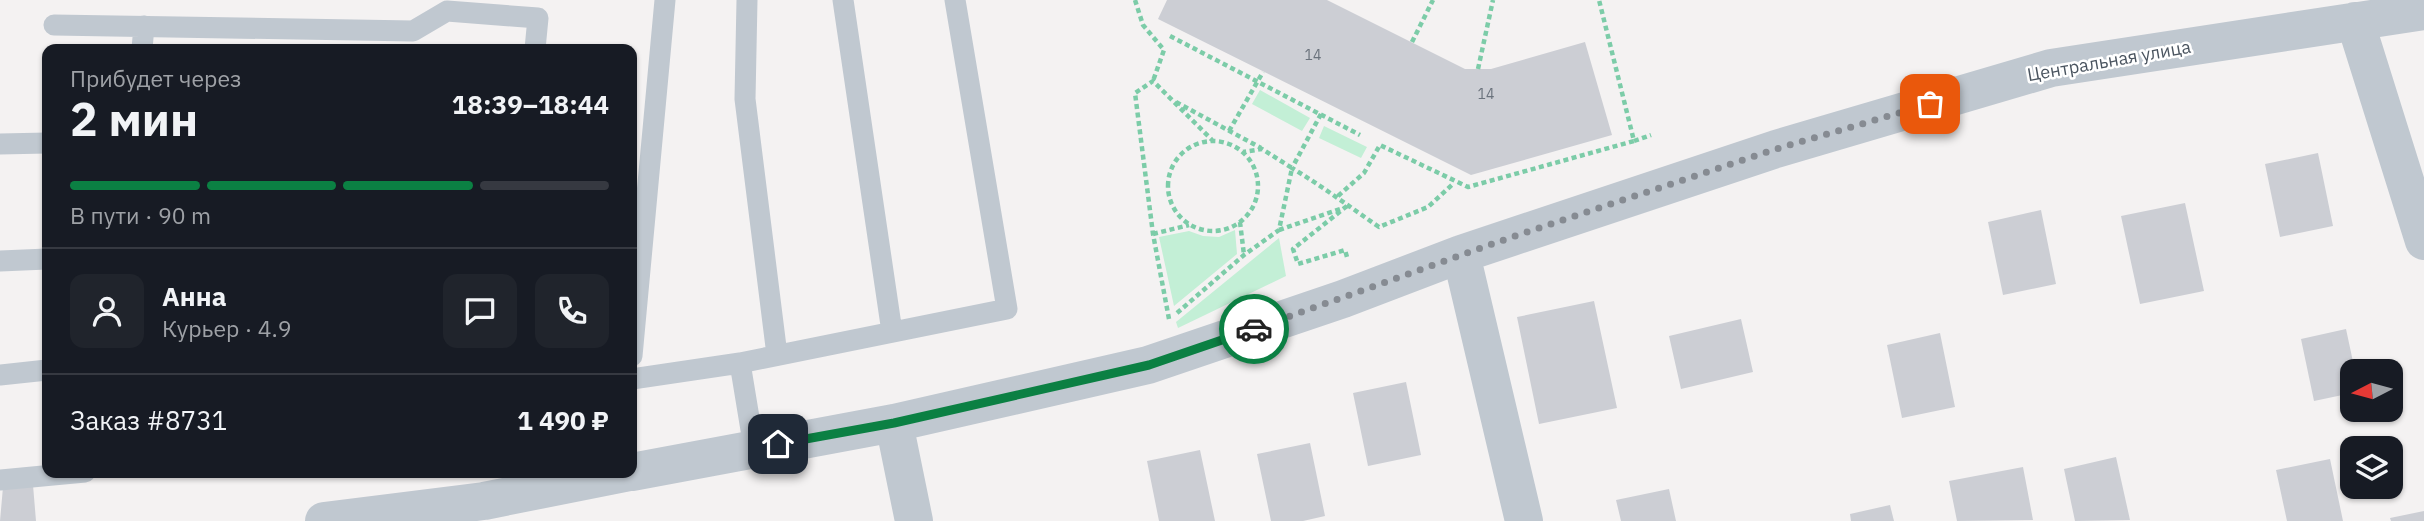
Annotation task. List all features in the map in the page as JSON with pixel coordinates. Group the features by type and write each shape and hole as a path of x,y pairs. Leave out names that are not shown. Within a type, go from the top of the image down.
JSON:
{"street":[{"name":"Центральная улица","path":"637,471 894,423 1149,365 1343,299 1461,254 1776,149 2052,68 2424,11"},
{"path":"2356,21 2424,241"},
{"path":"1461,254 1524,521"},
{"path":"894,423 914,521"},
{"name":"Центральная улица","path":"324,521 484,501 600,478"}],"lane":[{"path":"637,282 665,0"},
{"path":"747,0 745,99 777,355"},
{"path":"843,0 892,332"},
{"path":"637,378 740,363 1007,309 955,0"},
{"path":"54,25 144,26 413,40 447,11 538,18 535,44"},
{"path":"142,44 144,26"},
{"path":"0,144 42,143"},
{"path":"0,261 42,259"},
{"path":"740,363 754,448"},
{"path":"0,375 42,371"},
{"path":"0,481 42,477"}],"path":[{"path":"1135,0 1143,25 1164,50 1153,81 1135,93 1153,234 1170,320 1244,255 1279,230 1347,206"},
{"path":"1412,42 1433,0"},
{"path":"1478,69 1493,0"},
{"path":"1599,0 1634,141"},
{"path":"1170,36 1258,79 1360,135"},
{"path":"1229,131 1263,72"},
{"path":"1153,81 1212,140"},
{"path":"1172,100 1262,149 1338,196 1347,206 1379,226 1428,207 1454,183"},
{"path":"1279,230 1292,169 1321,114"},
{"path":"1338,196 1364,173 1380,145 1454,183 1468,187 1651,135"},
{"path":"1153,234 1189,225 1221,231 1240,222 1256,201 1258,187 1256,174 1243,152 1233,145 1212,140 1199,142 1178,157 1167,181 1172,206 1189,225"},
{"path":"1243,152 1262,149"},
{"path":"1347,206 1293,249 1298,264 1345,250 1348,261"},
{"path":"1240,222 1244,255"}],"green space":[{"path":"1260,90 1310,118 1302,131 1252,104"},
{"path":"1324,126 1367,147 1361,158 1319,138"},
{"path":"1235,230 1237,254 1174,306 1159,237 1189,231 1203,236 1219,237"},
{"path":"1279,238 1286,276 1178,328 1176,322"}],"building":[{"path":"1167,0 1327,0 1465,69 1491,69 1585,42 1612,135 1471,175 1158,19"},
{"path":"2318,153 2333,226 2280,237 2265,164"},
{"path":"2185,203 2204,291 2140,304 2121,216"},
{"path":"2041,210 2056,284 2003,295 1988,222"},
{"path":"1594,301 1617,408 1539,424 1517,317"},
{"path":"1741,319 1753,372 1681,389 1669,336"},
{"path":"2346,329 2352,359 2340,359 2340,396 2314,401 2301,339"},
{"path":"1940,333 1955,407 1902,418 1887,345"},
{"path":"1406,382 1421,455 1368,466 1353,393"},
{"path":"1310,443 1325,516 1303,521 1271,521 1257,454"},
{"path":"1200,450 1215,521 1159,521 1147,461"},
{"path":"2116,457 2130,520 2075,521 2064,469"},
{"path":"2330,459 2343,521 2287,521 2276,470"},
{"path":"2023,467 2033,520 1957,521 1949,481"},
{"path":"33,485 36,521 0,521 3,487"},
{"path":"1669,489 1676,521 1621,521 1616,500"},
{"path":"1890,505 1894,521 1851,521 1850,514"},
{"path":"2424,511 2424,521 2391,521 2390,518"}],"way so far":[{"path":"1254,329 1343,299 1461,254 1776,149 1930,104"}],"route":[{"path":"778,444 894,423 1149,365 1254,329"}]}
